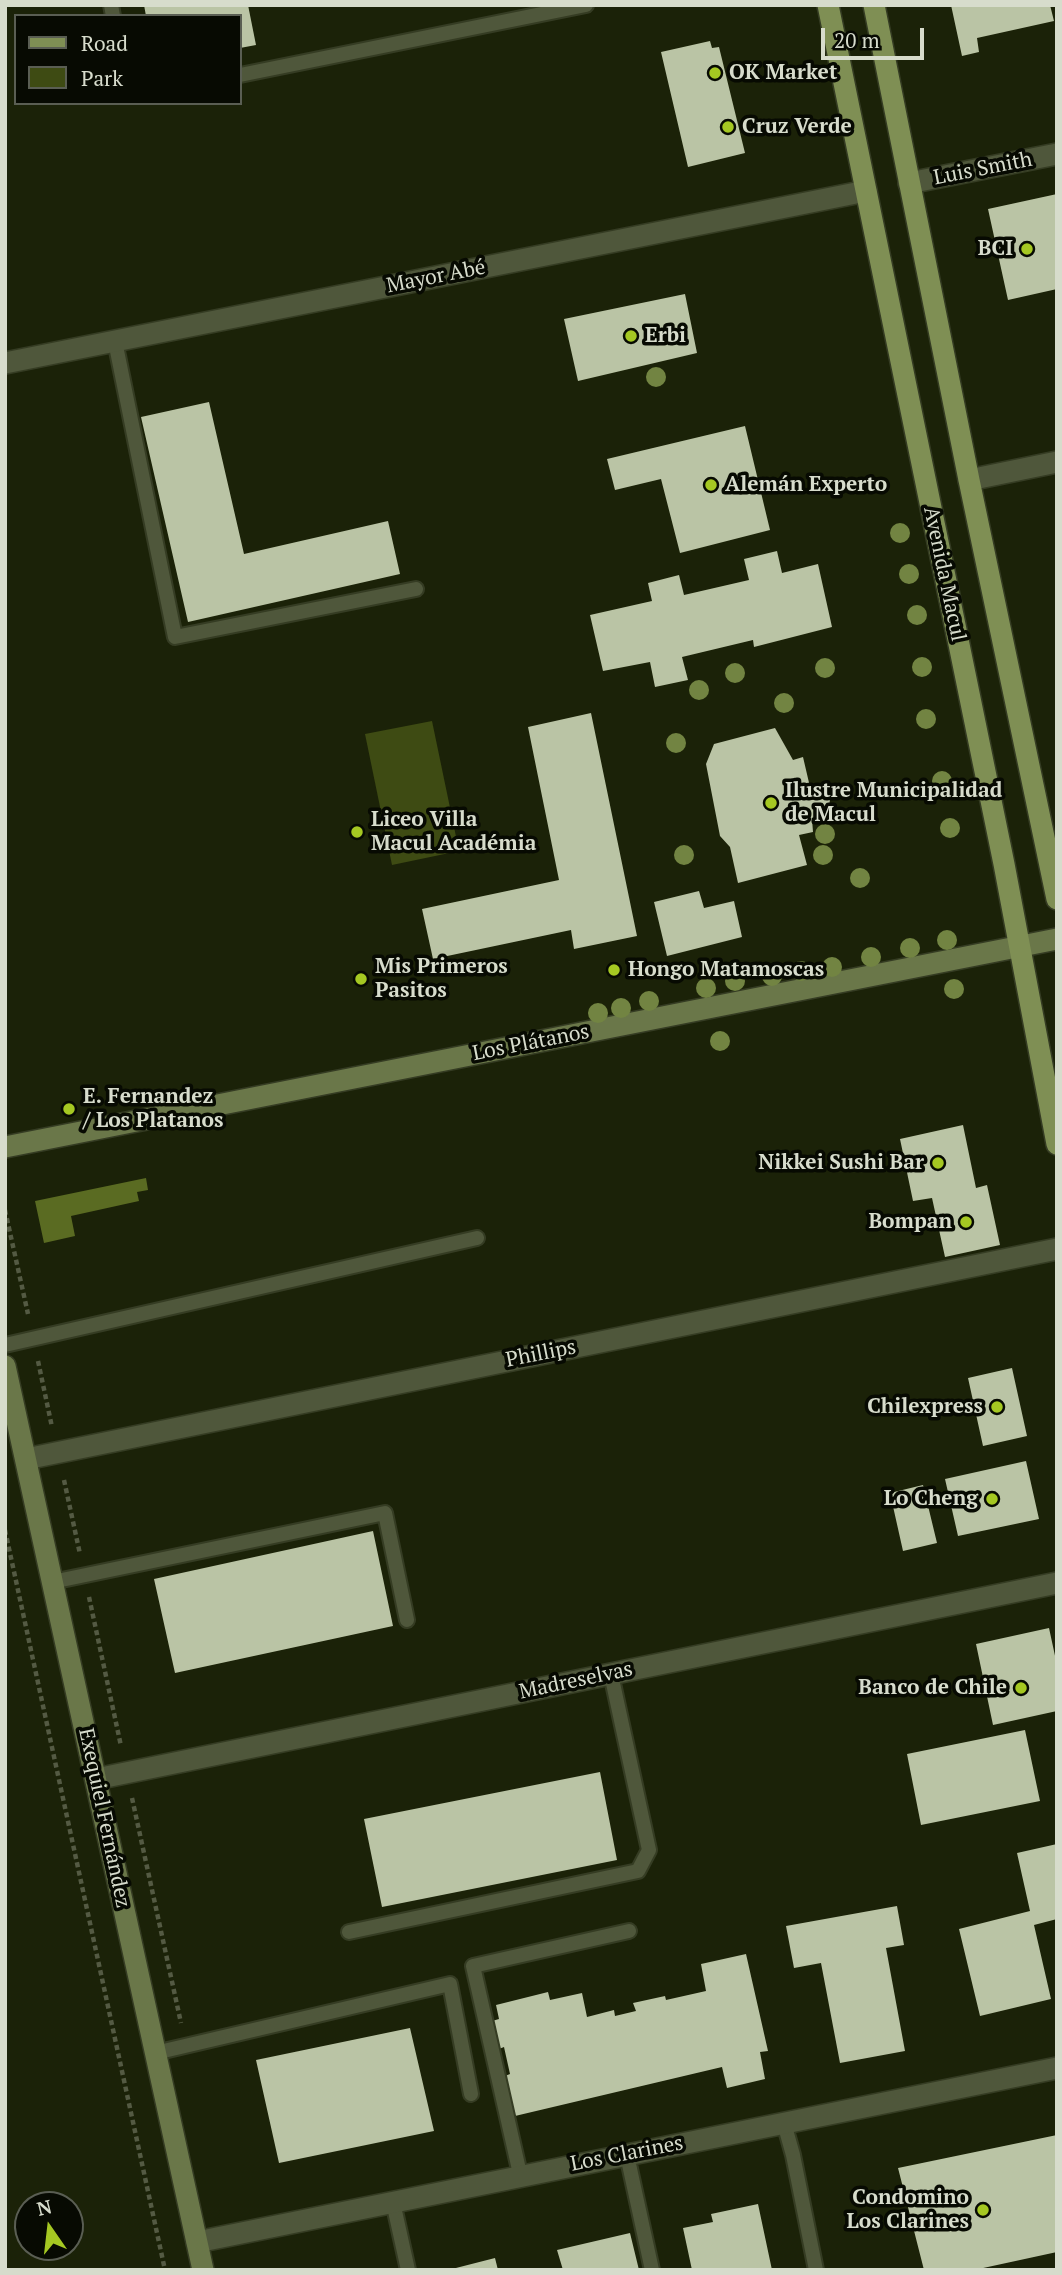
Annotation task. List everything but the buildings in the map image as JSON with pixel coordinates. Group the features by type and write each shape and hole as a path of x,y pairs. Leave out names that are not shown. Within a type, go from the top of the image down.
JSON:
{"main road":[{"name":"Avenida Macul","path":"828,5 998,837 1057,1144"},
{"name":"Avenida Macul","path":"874,5 969,480 1057,899"}],"street":[{"name":"Luis Smith","path":"909,183 1057,154"},
{"name":"Mayor Abé","path":"5,363 866,191"},
{"path":"969,480 1057,462"},
{"name":"Los Plátanos","path":"5,1147 1057,939"},
{"name":"Phillips","path":"26,1459 1057,1249"},
{"name":"Exequiel Fernández","path":"5,1366 203,2270"},
{"name":"Madreselvas","path":"96,1779 1057,1583"},
{"name":"Los Clarines","path":"197,2242 520,2174 1057,2068"}],"lane":[{"path":"242,75 586,5"},
{"path":"115,341 175,638 416,589"},
{"path":"5,1345 477,1238"},
{"path":"52,1582 385,1513 407,1620"},
{"path":"349,1932 638,1871 649,1850 611,1674"},
{"path":"520,2174 473,1966 629,1931"},
{"path":"155,2053 450,1984 471,2094"},
{"path":"784,2123 816,2270"},
{"path":"627,2155 652,2270"},
{"path":"393,2202 408,2270"}],"path":[{"path":"5,1209 186,2047"},
{"path":"5,1530 166,2270"}],"green space":[{"path":"432,721 459,851 392,865 365,734"}],"shaded area":[{"path":"146,1178 148,1190 137,1192 139,1201 71,1216 75,1236 44,1243 35,1201"}],"place":[{"name":"OK Market","path":"715,73"},
{"name":"Cruz Verde","path":"728,127"},
{"name":"BCI","path":"1027,249"},
{"name":"Erbi","path":"631,336"},
{"name":"Alemán Experto","path":"711,485"},
{"name":"Ilustre Municipalidad de Macul","path":"771,803"},
{"name":"Liceo Villa Macul Académia","path":"357,832"},
{"name":"Hongo Matamoscas","path":"614,970"},
{"name":"Mis Primeros Pasitos","path":"361,979"},
{"name":"E. Fernandez / Los Platanos","path":"69,1109"},
{"name":"Nikkei Sushi Bar","path":"938,1163"},
{"name":"Bompan","path":"966,1222"},
{"name":"Chilexpress","path":"997,1407"},
{"name":"Lo Cheng","path":"992,1499"},
{"name":"Banco de Chile","path":"1021,1688"},
{"name":"Condomino Los Clarines","path":"983,2210"}]}
